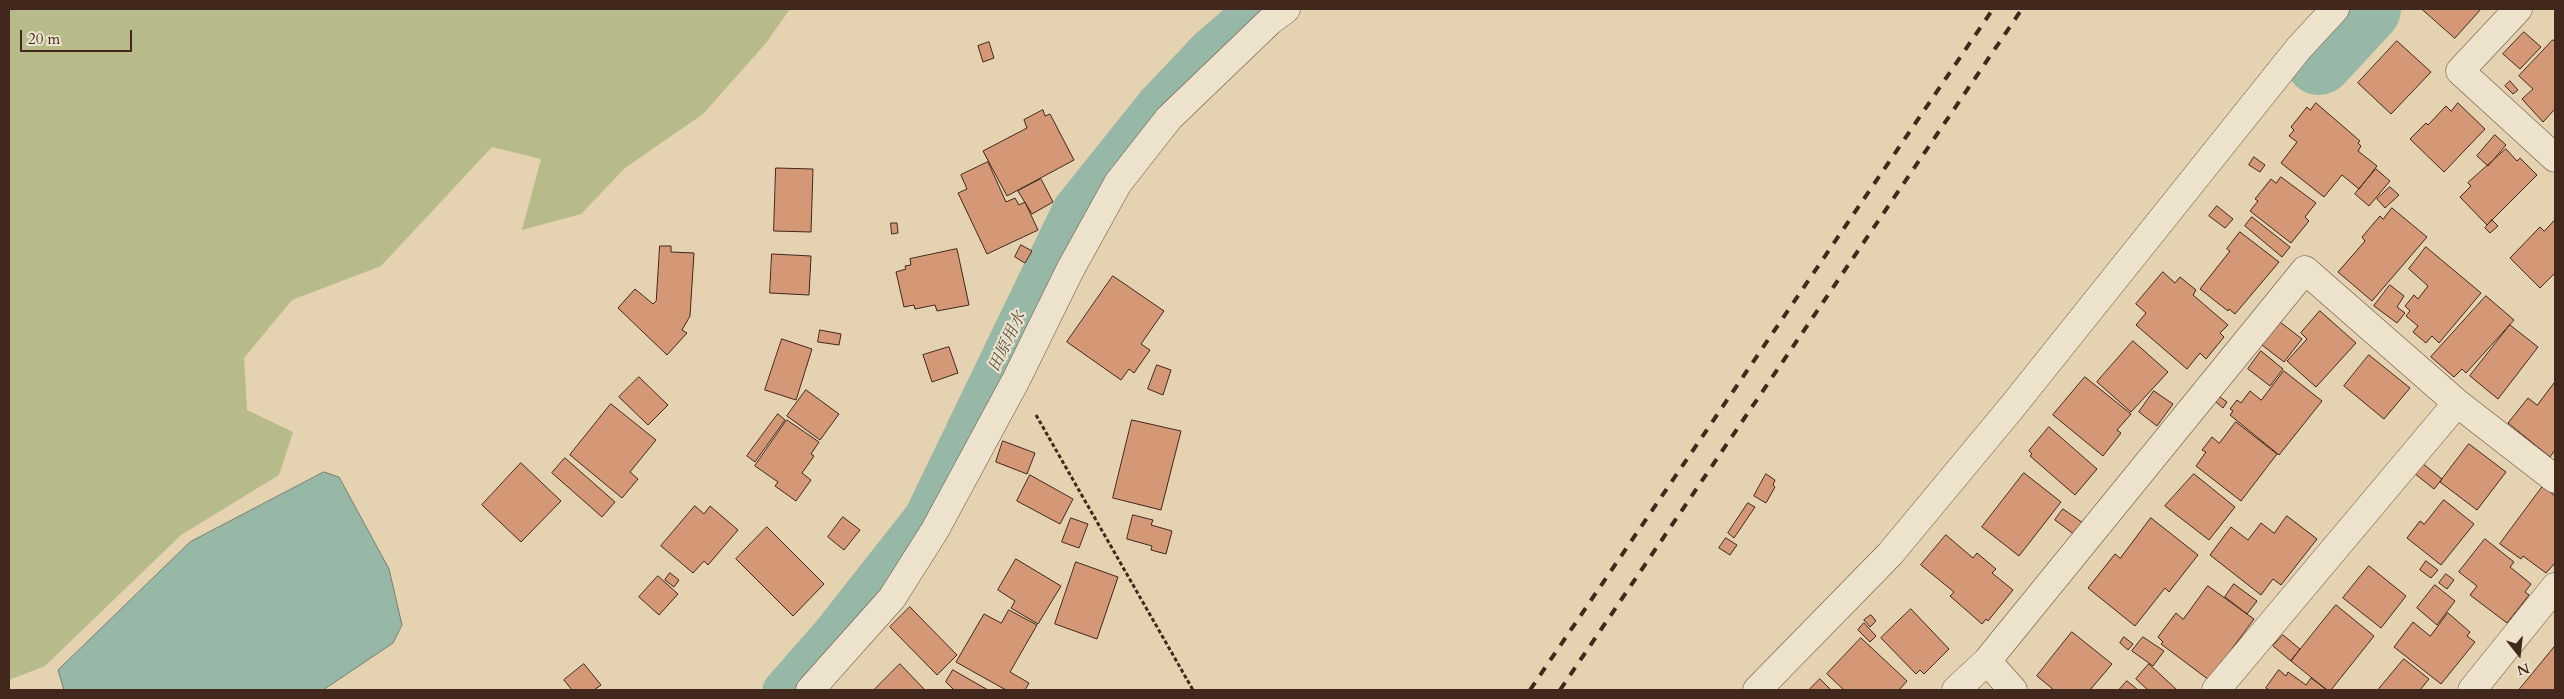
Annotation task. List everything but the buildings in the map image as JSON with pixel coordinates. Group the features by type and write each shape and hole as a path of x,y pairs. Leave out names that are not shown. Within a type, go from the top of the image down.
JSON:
{"street":[{"path":"810,690 892,598 936,530 1016,380 1070,270 1118,183 1169,118 1270,21 1286,9"},
{"path":"1757,690 1890,554 2012,407 2300,48 2335,9"},
{"path":"2518,9 2460,71 2555,158"},
{"path":"1956,690 1987,661 2304,270 2457,403 2555,479"},
{"path":"2216,690 2457,403"},
{"path":"2472,690 2555,588"},
{"path":"1987,661 2013,690"}],"path":[{"path":"1016,380 1193,690"}],"shaded area":[{"path":"9,9 790,9 766,43 703,114 625,168 581,214 522,230 541,159 492,147 381,266 292,300 244,358 247,410 293,432 279,475 181,535 45,666 9,680"},
{"path":"324,472 339,477 389,569 402,625 393,643 323,690 64,690 58,670 190,542"}],"waterway":[{"name":"田原用水","path":"782,690 832,633 924,516 1072,209 1156,104 1208,49 1254,9"},
{"path":"2319,61 2367,9"}],"railway":[{"path":"1530,690 1993,9"},
{"path":"1560,690 2022,9"}]}
